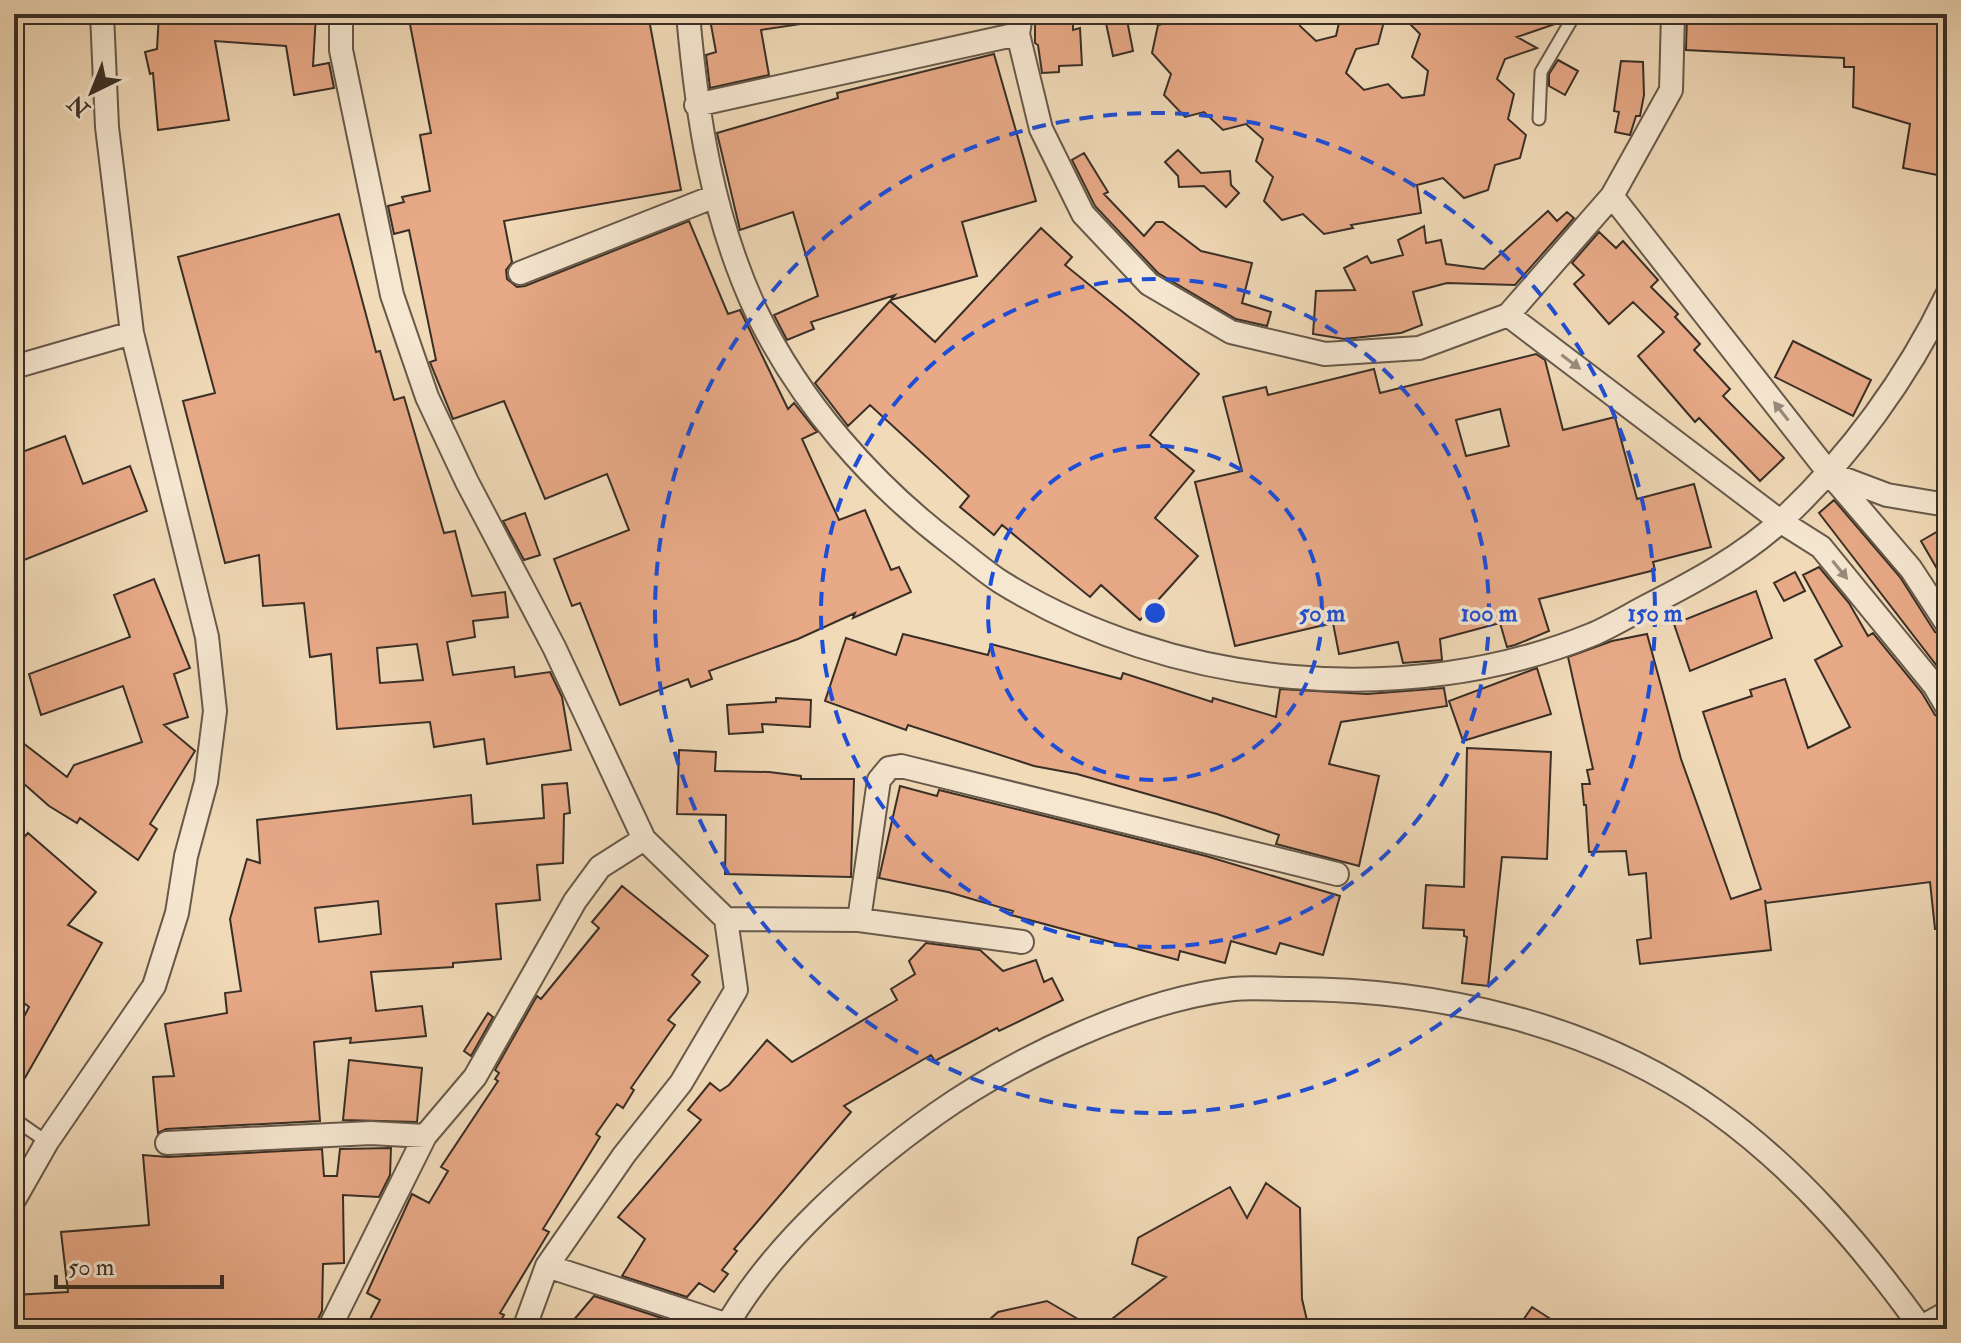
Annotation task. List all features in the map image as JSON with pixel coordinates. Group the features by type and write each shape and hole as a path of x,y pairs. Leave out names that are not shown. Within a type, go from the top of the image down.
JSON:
{"street":[{"path":"14,1200 47,1142 154,986 177,913 186,856 206,782 215,711 207,637 132,333 107,127 102,14"},
{"path":"341,14 341,50 392,295 427,397 467,482 554,647 644,839 726,919 736,990 681,1083 624,1155 547,1266 524,1329"},
{"path":"688,14 696,105 713,197 757,312 821,416 903,507 989,572 1111,637 1229,670 1351,681 1473,670 1590,635 1699,580 1780,521 1829,473 1876,414 1947,295"},
{"path":"696,105 1019,24 1041,129 1083,214 1149,284 1231,332 1325,354 1419,348 1508,315 1612,196 1671,90 1673,14"},
{"path":"1612,196 1829,473 1911,569 1947,624"},
{"path":"520,273 713,197"},
{"path":"1508,315 1780,521 1821,547 1934,685 1947,707"},
{"path":"14,367 132,333"},
{"path":"1829,473 1887,495 1947,505"},
{"path":"859,920 879,780 889,768 901,766 1337,874"},
{"path":"329,1329 425,1136 475,1077 575,901 600,867 644,839"},
{"path":"726,919 859,920 1022,942"},
{"path":"547,1266 726,1327 765,1271 811,1221 889,1148 973,1088 1062,1043 1157,1007 1233,989 1328,989 1427,1000 1523,1019 1625,1058 1713,1109 1798,1178 1920,1328 1947,1313"},
{"path":"167,1143 371,1133 425,1136"}],"lane":[{"path":"1539,119 1541,72 1575,14"},
{"path":"14,1119 47,1142"}],"building":[{"path":"159,14 316,14 313,66 329,63 334,88 294,95 286,46 215,41 229,120 158,130 153,73 150,74 145,52 157,49"},
{"path":"408,14 648,14 681,190 504,221 512,262 506,270 507,279 517,287 525,286 689,221 728,314 740,310 788,409 794,403 817,432 802,439 839,520 865,510 891,570 899,567 911,592 853,618 855,613 798,639 709,671 712,679 691,687 688,679 620,705 580,603 572,606 554,559 629,530 607,474 545,499 504,401 453,419 430,362 436,360 409,230 394,234 388,206 404,202 402,197 430,191 420,135 431,133"},
{"path":"709,14 801,14 801,24 761,30 769,75 710,88 706,55 716,52"},
{"path":"1073,14 1073,30 1080,28 1082,65 1059,66 1059,72 1042,73 1038,45 1035,43 1035,15"},
{"path":"1185,14 1302,14 1300,26 1316,41 1336,36 1341,14 1386,14 1378,44 1356,49 1346,73 1364,90 1388,84 1402,98 1424,95 1428,71 1412,57 1420,34 1400,14 1565,14 1561,22 1517,37 1537,48 1505,59 1497,79 1514,94 1508,119 1526,135 1520,158 1495,165 1488,190 1464,198 1443,178 1417,185 1421,213 1351,225 1353,228 1324,234 1303,214 1282,220 1264,201 1273,177 1256,161 1263,139 1246,124 1223,130 1204,112 1185,117 1164,95 1171,74 1152,53 1158,25 1184,19"},
{"path":"1687,14 1831,14 1831,18 1947,19 1947,177 1903,168 1910,124 1853,107 1854,67 1844,67 1844,58 1686,50"},
{"path":"1127,20 1133,51 1113,56 1106,23"},
{"path":"994,54 1036,201 962,222 977,276 891,300 895,295 811,322 814,329 787,340 774,315 818,296 793,212 740,230 717,133 838,98 837,93"},
{"path":"1558,60 1578,71 1565,95 1549,86 1549,74"},
{"path":"1621,61 1643,62 1644,95 1640,116 1636,116 1630,135 1615,132 1619,112 1614,111"},
{"path":"1178,150 1201,173 1230,171 1231,185 1239,193 1226,207 1204,186 1179,187 1178,176 1165,162"},
{"path":"1084,153 1108,192 1104,194 1144,236 1156,222 1163,222 1201,251 1252,263 1242,303 1271,312 1267,326 1236,319 1158,273 1095,206 1072,160"},
{"path":"1548,211 1557,221 1567,212 1574,218 1515,285 1447,283 1413,292 1422,325 1401,333 1344,339 1313,334 1316,291 1355,290 1344,268 1367,256 1371,263 1403,255 1398,240 1424,226 1426,243 1441,240 1446,264 1484,269"},
{"path":"339,214 376,352 380,351 394,400 404,397 444,533 455,531 472,596 505,592 508,617 473,621 475,637 447,642 453,675 514,667 515,677 550,672 562,697 571,750 487,764 484,739 434,747 430,722 337,729 331,654 310,657 304,603 263,606 259,555 225,563 183,401 215,393 178,257","holes":["417,644 423,680 380,683 377,648"]},
{"path":"1041,228 1072,257 1065,265 1199,374 1150,435 1194,471 1155,518 1198,556 1140,620 1101,585 1090,597 1002,525 994,535 960,507 969,496 870,405 848,426 815,383 890,301 935,342"},
{"path":"1599,232 1616,248 1623,241 1658,280 1651,287 1678,314 1675,317 1700,344 1694,350 1730,389 1723,396 1784,458 1760,481 1699,418 1695,422 1638,356 1664,332 1633,302 1609,324 1574,284 1584,275 1572,263"},
{"path":"1793,341 1871,380 1853,416 1775,377"},
{"path":"1536,354 1545,360 1563,430 1615,417 1637,499 1694,484 1711,547 1653,562 1655,570 1539,599 1549,631 1507,647 1500,623 1440,639 1442,660 1403,663 1398,642 1339,654 1333,623 1235,646 1195,482 1242,471 1223,397 1266,387 1268,395 1374,369 1380,393","holes":["1500,409 1509,446 1466,456 1456,420"]},
{"path":"65,436 83,484 130,466 147,511 14,564 14,455"},
{"path":"1834,500 1900,577 1935,632 1947,638 1947,679 1819,513"},
{"path":"525,513 540,555 524,560 503,521"},
{"path":"1947,526 1947,586 1921,541"},
{"path":"1819,567 1849,603 1868,636 1873,633 1922,693 1935,715 1947,721 1947,929 1935,929 1930,882 1766,903 1765,900 1771,950 1640,964 1637,940 1651,938 1646,873 1629,875 1626,851 1589,852 1582,784 1590,784 1587,770 1593,769 1568,657 1612,641 1647,634 1681,759 1731,899 1761,889 1703,712 1752,696 1750,690 1785,679 1808,748 1850,727 1815,660 1842,646 1803,575"},
{"path":"1795,572 1805,591 1784,601 1774,583"},
{"path":"154,579 190,668 174,674 188,717 164,725 195,751 150,824 157,829 138,860 80,818 77,823 49,806 14,775 14,736 67,777 74,765 142,742 123,686 41,715 29,674 130,637 114,595"},
{"path":"1756,591 1772,638 1690,671 1674,624"},
{"path":"903,634 988,655 991,644 1121,679 1123,673 1212,702 1213,698 1276,717 1280,689 1367,694 1444,688 1447,706 1341,722 1329,764 1379,776 1359,866 1276,844 1279,835 1217,814 1077,774 1034,766 908,725 906,730 825,701 846,638 896,655"},
{"path":"1537,668 1551,714 1463,741 1449,701"},
{"path":"776,698 811,700 810,727 762,724 763,732 729,734 727,705 776,702"},
{"path":"1467,748 1551,752 1547,859 1502,857 1488,986 1462,983 1467,937 1464,930 1423,928 1426,885 1464,887"},
{"path":"679,750 716,752 715,771 769,772 801,776 801,779 854,779 851,877 725,874 726,815 677,814"},
{"path":"567,783 570,813 564,814 563,863 537,865 540,900 496,904 501,959 453,963 453,967 371,972 376,1011 422,1006 426,1036 350,1043 351,1038 314,1042 320,1121 166,1129 158,1133 153,1077 174,1076 165,1024 227,1013 225,993 241,991 230,919 247,859 260,863 257,820 471,795 473,824 544,818 542,785","holes":["378,901 381,934 319,942 315,908"]},
{"path":"900,786 937,796 939,790 1206,856 1340,896 1323,955 1280,943 1276,954 1231,941 1225,963 1180,951 1178,960 1011,915 1013,911 948,892 879,878"},
{"path":"28,833 96,892 68,925 102,943 14,1097 14,1036 29,1007 14,995 14,848"},
{"path":"622,886 708,956 692,975 700,982 668,1020 675,1025 631,1088 634,1090 623,1108 617,1104 596,1134 600,1137 543,1229 549,1232 500,1313 504,1315 496,1329 365,1329 380,1300 367,1293 412,1194 429,1203 448,1171 441,1167 498,1081 495,1079 499,1073 495,1070 537,996 541,999 599,928 592,922"},
{"path":"926,943 980,950 1003,971 1036,960 1044,982 1052,978 1063,1000 999,1031 997,1028 935,1061 931,1055 844,1106 851,1112 734,1249 737,1251 722,1270 728,1274 714,1292 699,1283 687,1297 622,1276 645,1239 618,1217 701,1120 688,1110 710,1083 720,1091 729,1085 767,1040 792,1062 897,1000 891,989 915,974 909,961"},
{"path":"488,1013 493,1017 471,1056 464,1051"},
{"path":"349,1060 422,1068 417,1122 343,1120"},
{"path":"391,1148 390,1175 379,1197 343,1195 344,1263 323,1264 322,1311 317,1321 254,1320 145,1329 14,1329 14,1295 68,1292 61,1232 149,1225 143,1155 168,1157 322,1149 324,1176 337,1176 340,1149"},
{"path":"1266,1183 1300,1208 1302,1299 1309,1329 1099,1329 1166,1277 1132,1264 1138,1238 1230,1187 1247,1218"},
{"path":"594,1296 668,1320 660,1329 566,1329"},
{"path":"1047,1301 1095,1329 979,1329 998,1312"},
{"path":"1532,1307 1566,1329 1517,1329"}]}
